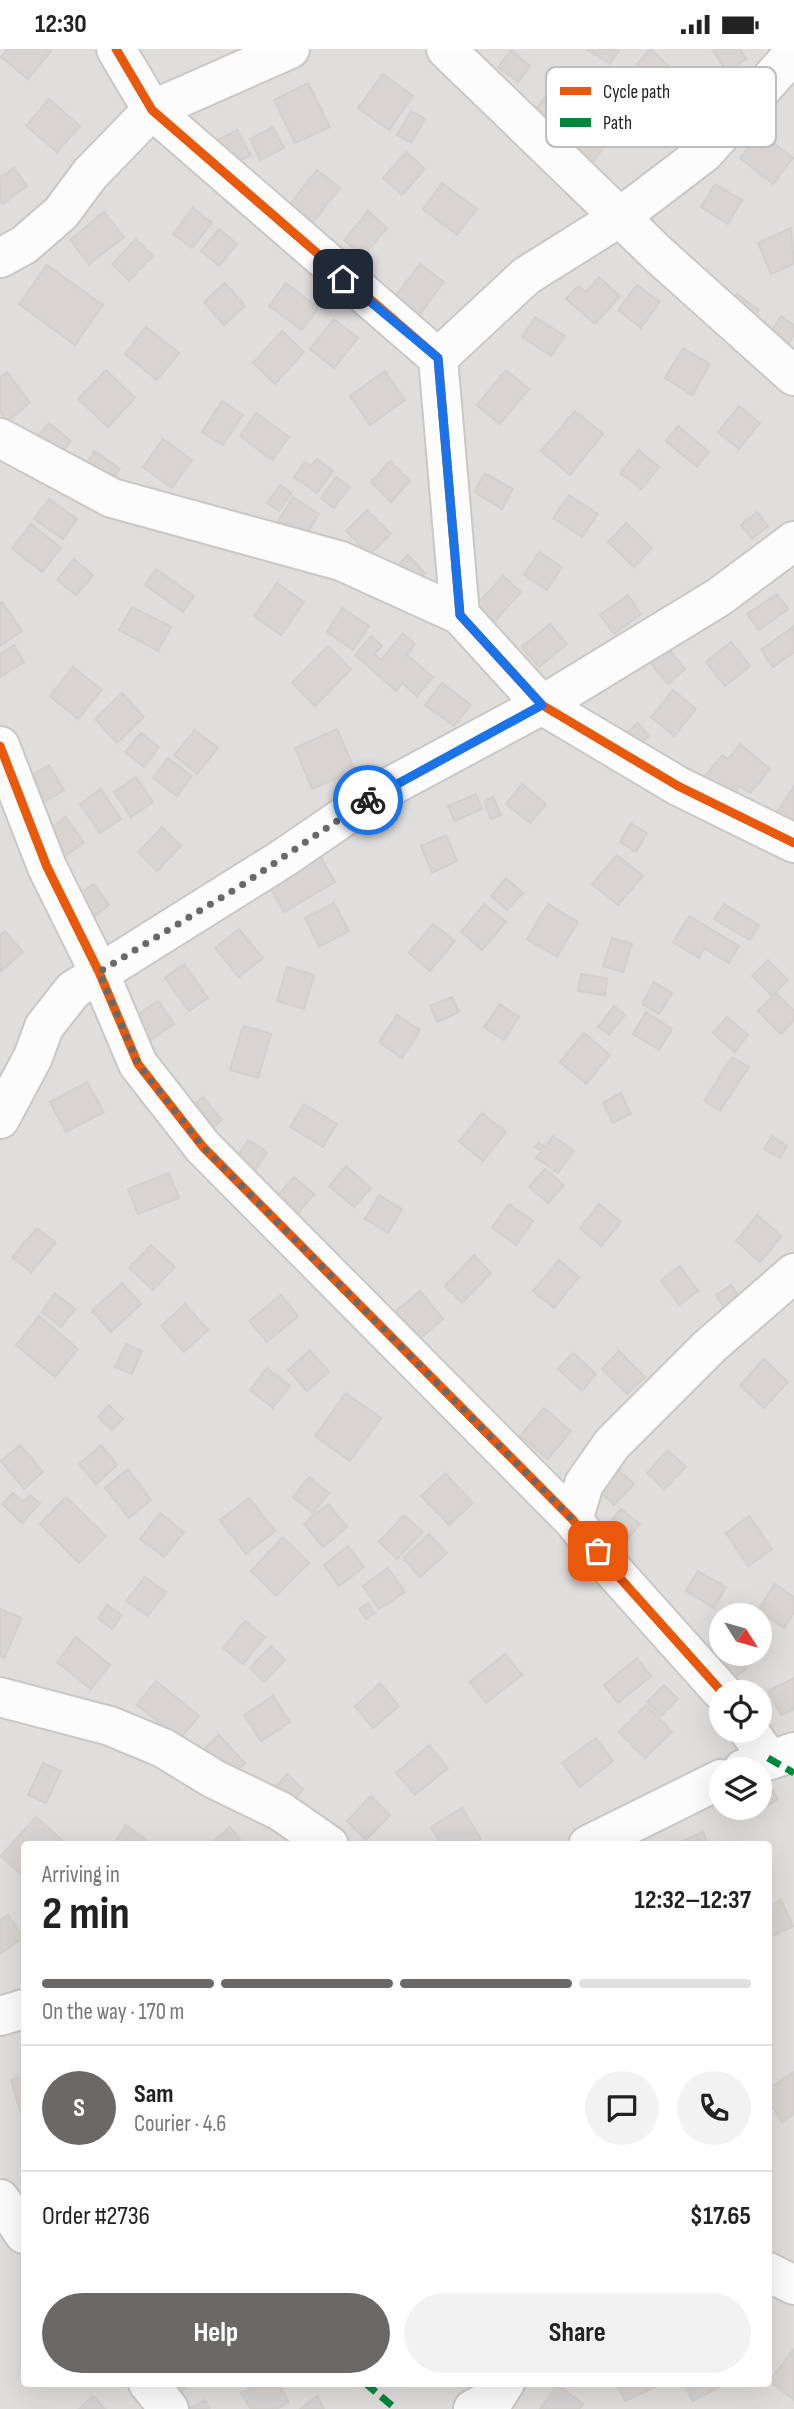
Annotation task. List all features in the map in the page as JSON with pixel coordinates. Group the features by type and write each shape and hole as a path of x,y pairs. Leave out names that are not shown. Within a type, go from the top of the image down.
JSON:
{"street":[{"path":"116,49 152,110 438,358 460,615"},
{"path":"0,258 24,245 61,213 90,174 152,110 290,49"},
{"path":"446,49 546,146"},
{"path":"776,73 794,53"},
{"path":"548,147 741,332 794,376"},
{"path":"438,358 526,276 620,217 709,147"},
{"path":"0,438 112,498 341,561 460,615 542,705 678,786 794,843"},
{"path":"0,1119 33,1057 44,1027 73,990 271,866 380,792 542,705 719,597 794,542"},
{"path":"0,746 47,867 99,972 138,1064 203,1147 573,1520 610,1567 711,1680"},
{"path":"573,1520 584,1484 612,1444 710,1346 794,1273"},
{"path":"0,1697 110,1726 163,1748 214,1779 280,1811 322,1841"},
{"path":"596,1841 709,1785"},
{"path":"0,2016 21,2010"},
{"path":"0,2199 21,2230"},
{"path":"772,2274 794,2285"},
{"path":"151,2387 169,2409"},
{"path":"473,2409 495,2397 504,2387"},
{"path":"510,2387 519,2409"}],"shaded area":[{"path":"0,49 794,49 794,2409 0,2409"}],"building":[{"path":"7,49 51,51 28,79 1,57"},
{"path":"586,49 620,49 610,64"},
{"path":"650,49 668,65 641,67 637,64"},
{"path":"712,49 740,49 746,59 734,67 724,67"},
{"path":"511,50 530,66 518,82 498,67"},
{"path":"383,74 413,96 389,130 358,108"},
{"path":"308,83 330,127 295,143 274,100"},
{"path":"546,96 546,125 532,115"},
{"path":"49,99 80,126 57,152 26,126"},
{"path":"411,111 425,119 411,143 397,135"},
{"path":"273,127 284,148 260,160 250,139"},
{"path":"237,130 251,155 220,171 206,146"},
{"path":"776,145 793,158 773,184 740,158 749,147"},
{"path":"566,147 604,147 590,166"},
{"path":"406,152 425,169 402,195 383,178"},
{"path":"14,168 27,186 3,204 0,200 0,178"},
{"path":"317,170 340,188 309,227 286,209"},
{"path":"442,183 477,209 457,235 423,209"},
{"path":"715,184 742,200 728,224 701,207"},
{"path":"193,208 212,223 192,248 173,234"},
{"path":"368,211 387,228 363,256 344,240"},
{"path":"104,212 124,237 89,264 70,240"},
{"path":"791,228 794,264 771,274 758,243"},
{"path":"219,229 237,244 219,266 201,251"},
{"path":"136,239 153,256 129,280 112,264"},
{"path":"420,264 444,282 419,315 395,297"},
{"path":"47,265 103,305 75,345 19,304"},
{"path":"599,277 620,296 595,324 566,299 578,286 586,292"},
{"path":"225,283 245,306 224,325 204,302"},
{"path":"286,283 318,308 302,330 269,306"},
{"path":"637,285 660,302 641,328 618,310"},
{"path":"737,294 759,310 744,332 722,317"},
{"path":"781,316 794,325 794,334 788,345 770,334"},
{"path":"535,317 565,336 551,356 522,337"},
{"path":"334,319 358,338 334,368 310,349"},
{"path":"146,327 179,353 157,380 125,354"},
{"path":"282,331 304,352 275,384 253,363"},
{"path":"683,348 710,364 692,395 665,378"},
{"path":"106,370 135,398 108,427 78,399"},
{"path":"506,370 529,389 500,424 477,405"},
{"path":"385,371 405,400 370,425 350,396"},
{"path":"7,372 30,403 7,421 0,412 0,377"},
{"path":"222,401 243,415 223,445 202,432"},
{"path":"739,406 760,423 739,449 718,432"},
{"path":"575,411 603,434 570,475 541,451"},
{"path":"256,413 289,437 272,460 240,436"},
{"path":"49,423 71,441 56,460 33,442"},
{"path":"678,426 709,452 697,467 666,441"},
{"path":"163,439 192,460 172,488 143,467"},
{"path":"639,450 659,467 641,489 620,473"},
{"path":"95,451 120,469 105,490 80,473"},
{"path":"317,459 333,471 317,493 294,477 305,462 311,466"},
{"path":"390,461 410,481 391,502 371,482"},
{"path":"485,473 513,489 502,509 474,492"},
{"path":"336,477 350,487 334,508 321,498"},
{"path":"280,485 291,493 279,511 267,503"},
{"path":"569,495 598,514 582,537 553,518"},
{"path":"293,497 319,514 304,538 278,521"},
{"path":"49,499 77,519 63,539 34,519"},
{"path":"367,510 391,534 369,555 346,531"},
{"path":"757,512 768,526 752,539 741,525"},
{"path":"626,523 652,548 634,567 608,542"},
{"path":"31,524 61,548 42,572 12,548"},
{"path":"539,552 562,567 547,590 524,575"},
{"path":"408,555 425,573 405,592 388,575"},
{"path":"74,559 93,575 76,595 57,580"},
{"path":"156,569 194,596 183,612 145,585"},
{"path":"503,576 521,592 494,622 476,605"},
{"path":"277,583 304,602 281,635 254,616"},
{"path":"777,594 788,609 759,630 747,614"},
{"path":"628,595 641,614 614,634 600,615"},
{"path":"2,602 22,631 0,646 0,603"},
{"path":"132,607 171,627 158,651 119,630"},
{"path":"342,608 369,626 353,650 327,632"},
{"path":"550,624 567,644 539,667 522,647"},
{"path":"794,626 794,652 773,667 761,650"},
{"path":"403,633 415,644 407,655 433,677 417,696 402,683 396,691 355,655 371,636 382,646 374,654 381,660"},
{"path":"731,642 750,666 725,686 706,662"},
{"path":"14,645 24,662 0,677 0,654"},
{"path":"328,646 351,669 315,706 292,683"},
{"path":"667,647 685,669 668,684 649,661"},
{"path":"73,667 102,690 78,719 50,696"},
{"path":"442,683 471,705 454,726 425,705"},
{"path":"673,690 696,709 674,736 651,717"},
{"path":"122,693 144,717 117,743 95,719"},
{"path":"638,723 649,736 620,761 609,748"},
{"path":"337,729 355,770 312,789 295,748"},
{"path":"195,730 218,748 197,774 174,755"},
{"path":"141,733 159,747 144,767 125,752"},
{"path":"740,744 770,769 750,793 740,786 726,804 700,782 722,755 728,759"},
{"path":"168,758 192,776 177,796 153,778"},
{"path":"49,765 64,790 39,805 25,779"},
{"path":"136,777 153,802 131,817 114,792"},
{"path":"522,784 546,804 530,823 506,804"},
{"path":"794,786 794,823 777,812"},
{"path":"101,789 121,819 100,833 80,804"},
{"path":"476,794 482,809 455,821 448,806"},
{"path":"493,797 501,815 491,819 484,802"},
{"path":"66,817 84,842 63,858 45,832"},
{"path":"631,823 647,833 636,852 620,842"},
{"path":"162,827 181,846 157,871 138,852"},
{"path":"446,835 457,861 432,873 421,846"},
{"path":"313,844 335,882 284,912 266,880"},
{"path":"617,855 643,876 618,905 592,884"},
{"path":"506,878 523,893 507,910 491,896"},
{"path":"94,884 109,905 85,923 69,901"},
{"path":"334,903 349,931 319,947 305,918"},
{"path":"484,904 506,922 482,950 461,932"},
{"path":"548,904 578,922 557,957 527,939"},
{"path":"724,904 759,925 750,940 714,919"},
{"path":"689,916 739,946 729,963 704,948 699,958 673,942"},
{"path":"433,924 455,941 430,971 409,953"},
{"path":"239,929 263,958 239,977 215,948"},
{"path":"5,931 23,952 1,971 0,935"},
{"path":"612,938 632,944 623,972 603,966"},
{"path":"768,960 788,980 772,996 752,976"},
{"path":"184,964 208,998 189,1011 165,978"},
{"path":"287,967 314,975 304,1009 277,1001"},
{"path":"581,974 607,978 605,995 578,991"},
{"path":"654,982 672,993 659,1014 642,1004"},
{"path":"776,993 794,1011 794,1020 781,1034 758,1011"},
{"path":"452,997 459,1012 437,1022 430,1006"},
{"path":"158,1001 174,1024 151,1040 135,1017"},
{"path":"500,1004 519,1017 504,1040 484,1027"},
{"path":"614,1006 625,1015 609,1035 598,1027"},
{"path":"646,1012 672,1029 659,1050 633,1034"},
{"path":"397,1015 420,1030 402,1058 379,1042"},
{"path":"727,1017 748,1035 735,1052 713,1033"},
{"path":"243,1026 271,1034 258,1078 230,1070"},
{"path":"584,1033 610,1055 586,1084 560,1062"},
{"path":"732,1057 749,1067 720,1111 704,1101"},
{"path":"87,1082 104,1112 66,1132 50,1102"},
{"path":"621,1093 631,1114 613,1123 603,1103"},
{"path":"203,1097 222,1120 197,1142 178,1119"},
{"path":"304,1104 337,1124 323,1147 290,1127"},
{"path":"482,1113 506,1132 483,1161 459,1141"},
{"path":"553,1136 574,1151 558,1173 536,1158 541,1151 535,1147 538,1143 545,1147"},
{"path":"772,1136 787,1146 780,1158 764,1149"},
{"path":"248,1140 267,1152 248,1180 230,1167"},
{"path":"346,1166 371,1188 354,1207 329,1186"},
{"path":"545,1169 564,1185 548,1203 529,1187"},
{"path":"169,1173 179,1198 138,1214 128,1189"},
{"path":"294,1177 314,1194 294,1218 273,1201"},
{"path":"379,1195 402,1209 388,1233 365,1219"},
{"path":"509,1204 533,1221 516,1245 492,1228"},
{"path":"599,1204 621,1222 601,1246 580,1228"},
{"path":"757,1215 782,1236 760,1262 736,1241"},
{"path":"37,1228 56,1243 31,1272 12,1257"},
{"path":"151,1245 175,1267 153,1290 129,1268"},
{"path":"474,1255 491,1273 462,1303 445,1286"},
{"path":"559,1260 579,1277 554,1308 533,1291"},
{"path":"680,1266 698,1291 679,1305 661,1280"},
{"path":"122,1283 141,1304 111,1332 92,1311"},
{"path":"731,1285 741,1299 726,1310 716,1295"},
{"path":"420,1291 443,1319 411,1346 388,1318"},
{"path":"55,1293 75,1309 61,1327 42,1312"},
{"path":"281,1295 298,1316 267,1342 249,1321"},
{"path":"185,1304 208,1330 184,1352 161,1326"},
{"path":"39,1316 78,1349 55,1377 16,1345"},
{"path":"126,1344 142,1351 132,1374 115,1367"},
{"path":"310,1350 329,1372 307,1391 288,1370"},
{"path":"619,1351 645,1377 627,1394 602,1369"},
{"path":"573,1353 596,1374 582,1391 558,1369"},
{"path":"764,1359 788,1382 764,1408 740,1385"},
{"path":"267,1368 290,1386 273,1408 250,1390"},
{"path":"346,1393 381,1418 350,1461 315,1436"},
{"path":"109,1405 123,1419 112,1430 98,1417"},
{"path":"544,1408 571,1431 548,1459 520,1436"},
{"path":"20,1445 43,1472 24,1489 1,1461"},
{"path":"101,1445 117,1465 96,1484 79,1464"},
{"path":"668,1450 686,1467 664,1489 647,1473"},
{"path":"607,1460 634,1484 614,1505 588,1480"},
{"path":"128,1469 151,1500 129,1518 105,1488"},
{"path":"445,1473 473,1503 449,1525 421,1496"},
{"path":"309,1477 329,1493 313,1513 293,1497"},
{"path":"13,1493 23,1502 30,1495 40,1503 22,1523 2,1504"},
{"path":"66,1497 106,1536 79,1563 40,1524"},
{"path":"249,1498 275,1531 246,1554 220,1520"},
{"path":"328,1504 347,1527 323,1547 304,1524"},
{"path":"621,1509 640,1524 624,1543 605,1528"},
{"path":"160,1513 184,1532 164,1557 140,1539"},
{"path":"404,1515 423,1532 397,1559 379,1542"},
{"path":"749,1516 772,1549 748,1566 726,1533"},
{"path":"429,1534 447,1553 420,1577 403,1558"},
{"path":"283,1537 309,1563 276,1596 251,1571"},
{"path":"348,1546 364,1567 339,1586 324,1565"},
{"path":"388,1568 405,1592 379,1609 363,1586"},
{"path":"698,1571 726,1587 717,1603 709,1605 686,1591"},
{"path":"145,1577 166,1592 148,1616 126,1601"},
{"path":"775,1584 794,1597 794,1613 784,1628 772,1620 772,1603 763,1603"},
{"path":"368,1603 375,1613 366,1619 359,1609"},
{"path":"107,1605 122,1615 112,1629 98,1618"},
{"path":"0,1609 22,1618 4,1658 0,1656"},
{"path":"245,1621 265,1637 243,1664 223,1648"},
{"path":"76,1637 110,1665 91,1689 57,1662"},
{"path":"271,1646 285,1660 264,1682 250,1668"},
{"path":"505,1654 522,1675 486,1703 470,1682"},
{"path":"637,1658 651,1676 618,1703 604,1685"},
{"path":"715,1666 747,1668 732,1680 714,1680 707,1672"},
{"path":"794,1678 794,1709 781,1715 772,1698 772,1689"},
{"path":"156,1681 199,1716 180,1739 137,1705"},
{"path":"380,1683 399,1706 373,1728 355,1706"},
{"path":"664,1685 678,1699 661,1716 647,1702"},
{"path":"273,1696 290,1722 261,1741 244,1715"},
{"path":"646,1705 672,1732 645,1758 619,1732"},
{"path":"219,1735 245,1763 229,1778 203,1750"},
{"path":"596,1738 613,1761 580,1787 562,1763"},
{"path":"429,1745 448,1768 415,1795 396,1773"},
{"path":"43,1763 61,1771 46,1803 28,1795"},
{"path":"287,1774 303,1789 287,1808 270,1793"},
{"path":"772,1790 778,1799 772,1803"},
{"path":"371,1796 390,1815 366,1840 347,1821"},
{"path":"462,1808 481,1839 440,1841 431,1827"},
{"path":"36,1817 63,1841 21,1841 21,1874 1,1856"},
{"path":"126,1825 148,1841 116,1841"},
{"path":"230,1827 241,1841 214,1841"},
{"path":"703,1832 706,1841 683,1841"},
{"path":"781,1900 793,1926 772,1936 772,1904"},
{"path":"8,1915 21,1939 0,1954 0,1920"},
{"path":"794,2072 794,2114 782,2122 772,2106 772,2086"},
{"path":"21,2077 21,2114 11,2080"},
{"path":"794,2349 794,2400 772,2383 772,2377"},
{"path":"163,2387 186,2387 173,2399"},
{"path":"251,2387 280,2387 289,2402 277,2409 251,2409 241,2393"},
{"path":"556,2387 561,2387 583,2404 579,2409 540,2409"},
{"path":"618,2387 656,2387 625,2401"},
{"path":"685,2387 719,2387 693,2401"},
{"path":"93,2396 105,2409 79,2409"},
{"path":"317,2396 324,2409 300,2409"},
{"path":"205,2400 210,2409 189,2409"}],"marked path":[{"path":"772,1760 794,1773"},
{"path":"370,2387 396,2409"}],"cycle path":[{"path":"116,49 152,110 438,358 460,615 542,705 678,786 794,843"},
{"path":"0,746 47,867 99,972 138,1064 203,1147 573,1520 610,1567 711,1680"}],"way so far":[{"path":"368,800 242,885 99,972 138,1064 203,1147 573,1520 598,1551"}],"route":[{"path":"343,279 438,358 460,615 542,705 368,800"}]}
